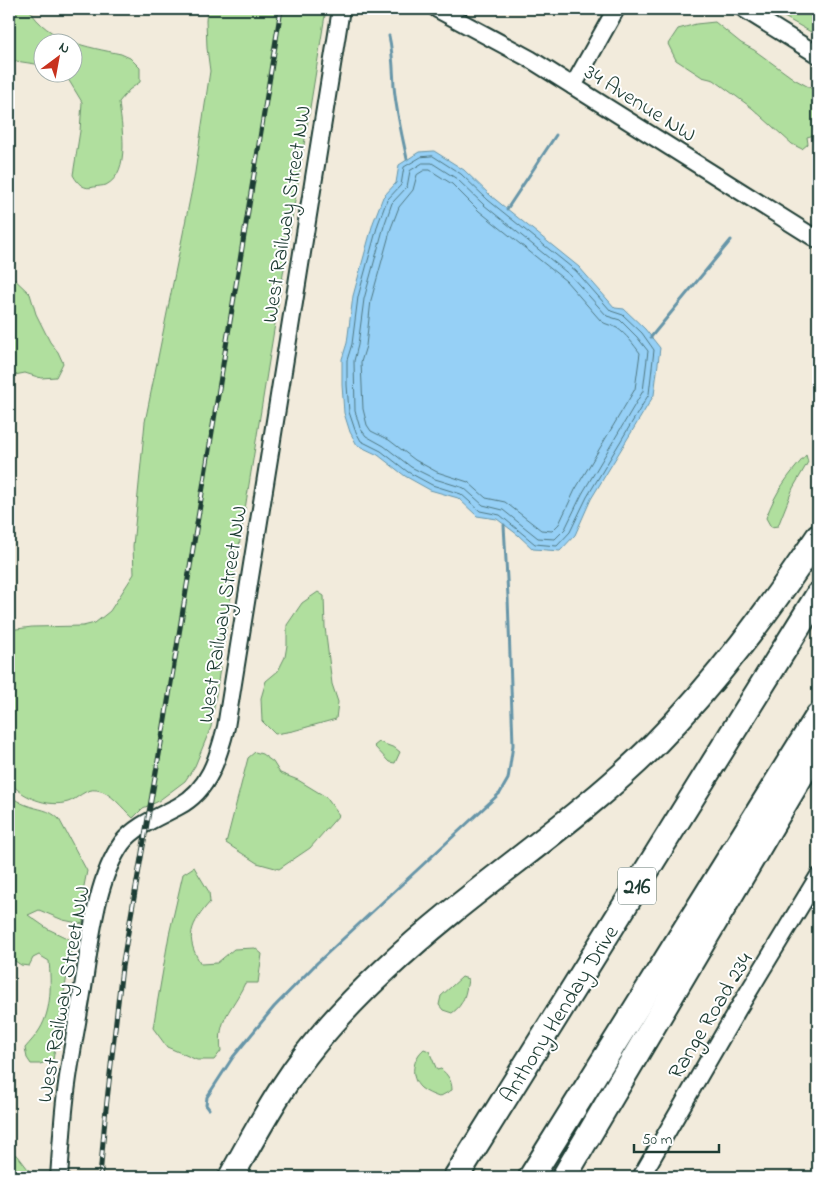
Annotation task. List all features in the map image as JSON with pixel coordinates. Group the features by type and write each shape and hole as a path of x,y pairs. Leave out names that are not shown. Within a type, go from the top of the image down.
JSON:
{"highway":[{"path":"231,1177 285,1084 334,1022 388,967 422,936 583,809 655,744 728,663 818,537"},
{"name":"Anthony Henday Drive","path":"456,1177 818,595"},
{"path":"531,1177 818,716"},
{"path":"564,1177 818,747"}],"street":[{"name":"West Railway Street NW","path":"59,1177 66,1091 91,936 106,876 123,842 146,822 181,805 196,794 217,763 222,742 341,9"},
{"name":"34 Avenue NW","path":"438,9 530,59 818,240"},
{"path":"573,86 616,9"},
{"path":"744,9 818,55"},
{"name":"Range Road 234","path":"641,1177 738,1009 818,877"}],"green space":[{"path":"9,9 29,9 37,20 52,32 32,32 32,63 9,60"},
{"path":"207,9 326,9 211,727 195,766 185,781 157,802 143,808 133,818 112,797 102,791 93,790 85,792 72,801 52,804 36,800 20,792 9,781 9,630 32,627 83,626 95,623 110,611 134,574 133,546 145,422 194,179 210,71 207,48"},
{"path":"770,9 818,9 818,36"},
{"path":"715,22 741,43 754,50 794,79 818,92 818,134 807,137 808,144 802,149 792,144 752,108 714,80 702,77 676,60 668,44 678,29 696,24"},
{"path":"82,45 121,54 130,58 140,68 140,82 129,90 119,102 123,135 122,159 114,179 106,185 90,188 84,187 79,184 73,175 80,131 82,102 70,82 82,82"},
{"path":"9,274 30,294 36,314 50,342 58,352 63,363 56,377 41,378 25,373 9,376"},
{"path":"806,455 808,462 793,488 778,526 771,527 766,518 774,500 788,477"},
{"path":"318,592 324,596 325,627 332,684 338,702 336,719 275,734 262,721 261,698 266,681 278,671 285,657 287,625 302,603"},
{"path":"379,742 400,752 395,763 389,762 374,746"},
{"path":"255,752 262,754 273,762 280,773 298,780 326,797 339,815 310,848 279,869 257,863 226,843 248,758"},
{"path":"9,796 24,804 48,811 59,819 87,871 84,886 83,924 63,920 39,910 28,915 48,929 69,939 72,945 53,1060 40,1064 31,1064 27,1058 25,1048 38,1032 47,1013 50,987 49,961 39,955 33,958 29,966 21,965 9,957"},
{"path":"194,867 209,892 210,902 198,917 192,931 193,946 201,964 217,963 234,949 255,948 262,954 258,983 245,983 223,1022 220,1040 221,1051 214,1060 197,1060 167,1047 153,1028 169,935 183,874"},
{"path":"462,977 468,979 462,1002 452,1013 443,1010 439,1005 441,996"},
{"path":"424,1049 429,1051 437,1070 441,1069 443,1071 451,1084 452,1090 439,1097 421,1088 415,1079 415,1062"},
{"path":"9,1152 18,1156 34,1177 9,1177"}],"water":[{"path":"434,151 464,170 491,196 579,267 615,308 624,309 645,329 660,348 654,395 591,499 575,535 560,551 533,549 497,519 477,516 458,498 430,490 405,476 378,455 357,445 350,432 344,413 342,359 347,343 353,296 373,223 383,197 396,183 399,165 419,152"}],"waterway":[{"path":"389,36 396,105 407,159"},
{"path":"507,209 556,135"},
{"path":"651,337 731,240"},
{"path":"209,1109 206,1105 207,1097 233,1057 274,1007 317,963 500,793 508,779 513,745 504,525"}],"railway":[{"path":"100,1177 122,967 164,726 281,9"}]}
